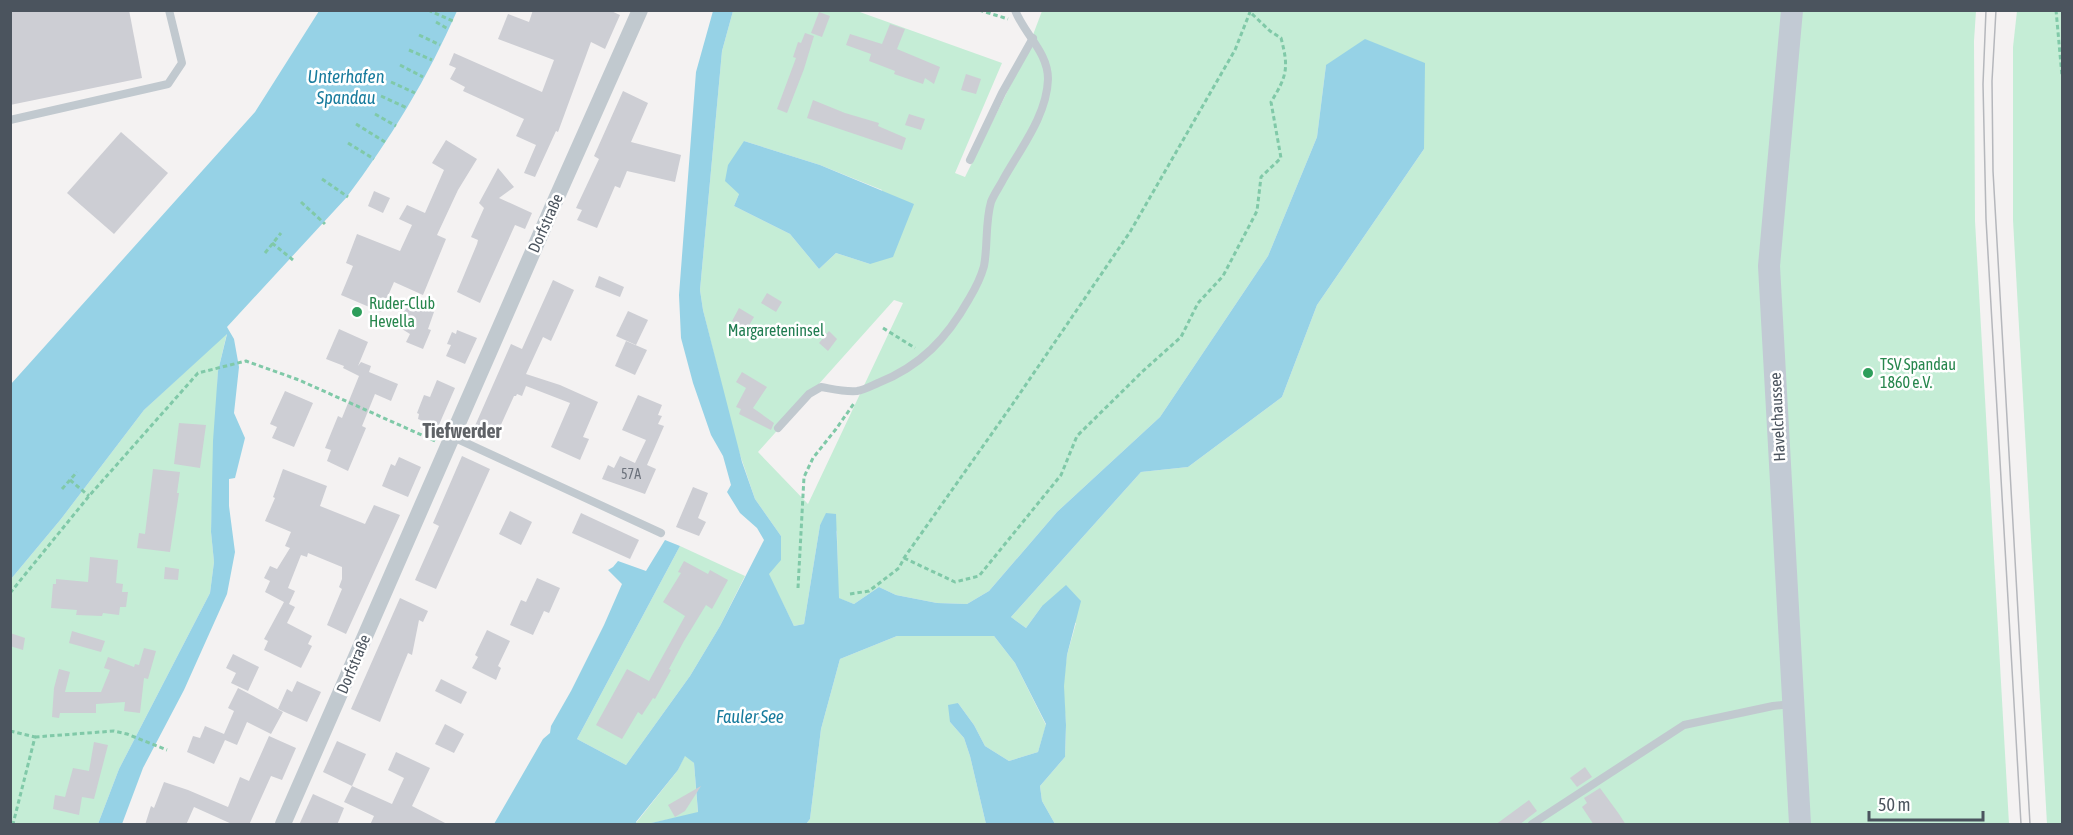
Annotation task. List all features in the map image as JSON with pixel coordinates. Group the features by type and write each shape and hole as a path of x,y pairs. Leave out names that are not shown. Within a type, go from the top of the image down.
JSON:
{"street":[{"name":"Dorfstraße","path":"283,825 449,441 640,10"},
{"name":"Havelchaussee","path":"1791,10 1769,266 1800,825"}],"lane":[{"path":"10,120 168,84 182,63 168,10"},
{"path":"778,428 808,394 821,387 839,391 864,389 891,378 927,355 951,329 975,288 984,267 992,201 1033,129 1045,97 1048,78 1034,38 1015,10"},
{"path":"970,160 1002,93 1034,38"},
{"path":"449,441 661,533"},
{"path":"1532,825 1684,725 1792,704"}],"path":[{"path":"428,10 453,21"},
{"path":"979,10 1021,22"},
{"path":"2056,10 2062,76"},
{"path":"850,594 869,591 899,568 904,558 1012,405 1130,232 1235,50 1250,11 1270,32 1281,38 1285,51 1284,80 1271,102 1281,158 1261,177 1257,211 1223,276 1198,303 1181,337 1077,436 1061,475 979,576 955,582 904,558"},
{"path":"436,22 448,29"},
{"path":"419,35 440,45"},
{"path":"409,50 432,60"},
{"path":"400,66 423,77"},
{"path":"391,82 415,93"},
{"path":"381,96 407,108"},
{"path":"375,114 396,126"},
{"path":"356,124 385,142"},
{"path":"348,143 374,159"},
{"path":"322,179 348,197"},
{"path":"301,201 325,224"},
{"path":"265,252 281,233"},
{"path":"273,243 293,260"},
{"path":"884,328 927,355"},
{"path":"10,593 89,496 198,373 246,361 449,441"},
{"path":"798,588 804,477 813,458 864,389"},
{"path":"62,489 77,472"},
{"path":"70,480 89,496"},
{"path":"10,582 16,584"},
{"path":"10,730 36,737 114,731 167,750"},
{"path":"13,825 36,737"}],"green space":[{"name":"Margareteninsel","path":"733,11 857,11 1002,63 955,173 965,177 1025,56 1042,11 1976,11 1974,41 1975,221 2009,824 1055,824 1042,801 1040,786 1065,757 1066,725 1063,686 1067,655 1076,623 1042,606 1026,628 1011,617 1141,472 1188,467 1282,397 1317,305 1424,149 1326,65 1317,137 1268,256 1160,417 1057,512 989,591 967,604 937,603 896,595 879,587 854,604 838,598 837,532 827,513 820,525 804,624 794,626 768,574 781,536 755,499 736,443 700,290 722,51","holes":["744,141 820,165 882,190 870,264 836,253 819,269 790,234 734,206 739,194","894,300 903,303 808,504 758,452"]},
{"path":"2017,11 2062,11 2062,824 2047,824 2013,220 2013,47"},
{"path":"227,333 218,371 211,532 214,562 210,593 119,769 98,824 11,824 11,579 61,519 144,410"},
{"path":"680,546 745,576 720,626 690,676 626,765 577,739"},
{"path":"897,636 994,636 1015,663 1046,725 1038,752 1009,761 985,746 974,725 958,703 950,722 964,738 986,824 806,824 810,819 821,729 840,659"},
{"path":"685,755 694,763 698,813 637,824 678,770"}],"water":[{"name":"Unterhafen Spandau","path":"319,11 457,11 421,84 393,131 346,198 227,327 234,339 239,367 234,413 245,438 235,478 229,479 229,506 235,552 227,594 184,690 143,768 122,824 98,824 119,769 210,593 214,562 211,532 213,441 218,371 227,334 144,410 61,519 11,579 11,384 255,112"},
{"name":"Fauler See","path":"713,11 733,11 722,51 700,290 703,310 742,462 755,499 781,536 781,560 769,574 794,626 804,624 820,525 826,513 836,514 839,598 854,604 879,587 896,595 937,603 967,604 989,591 1057,512 1160,417 1268,256 1317,137 1326,65 1365,39 1425,63 1424,149 1317,305 1282,397 1188,467 1141,472 1011,617 1026,628 1042,606 1066,585 1081,601 1067,655 1064,686 1065,757 1040,786 1042,801 1055,824 986,824 964,738 950,722 948,705 958,703 974,725 985,746 1009,761 1038,752 1046,724 1015,663 994,636 897,636 840,659 821,729 810,819 806,824 647,824 698,812 694,763 685,756 678,770 636,822 637,824 494,824 543,739 550,733 551,726 604,625 622,584 608,570 618,561 646,571 665,540 680,546 577,739 626,765 690,676 720,626 764,540 757,528 740,513 727,492 731,485 723,456 711,435 693,383 681,338 679,295 696,72"},
{"path":"744,141 820,165 914,204 893,257 870,264 836,253 819,269 790,234 734,206 739,194 725,181 728,165"}],"building":[{"path":"10,10 129,10 142,78 10,105"},
{"path":"533,10 609,10 620,15 605,49 591,42 558,132 556,131 535,177 524,173 536,145 516,136 524,119 463,91 465,87 450,79 456,68 449,65 454,53 542,92 554,60 498,39 508,14 529,22"},
{"path":"819,12 830,16 822,37 811,33"},
{"path":"890,24 905,29 897,49 940,67 934,84 925,78 923,84 894,74 895,71 869,61 871,54 846,45 850,34 882,44"},
{"path":"805,33 814,36 787,113 777,109 796,58 793,57 798,42 801,43"},
{"path":"966,74 981,79 976,94 961,90"},
{"path":"623,91 648,103 631,142 681,155 675,182 627,171 620,188 615,186 597,228 577,220 582,210 576,208 599,159 594,156"},
{"path":"813,100 879,123 878,126 906,138 902,150 807,118"},
{"path":"909,114 925,119 921,130 905,125"},
{"path":"121,132 168,173 114,234 67,193"},
{"path":"446,140 477,159 458,190 437,235 446,239 423,295 394,282 381,312 341,295 353,266 346,263 357,234 400,251 412,225 399,219 407,205 425,213 444,170 432,163"},
{"path":"498,168 514,187 499,198 532,213 525,229 515,225 480,303 457,292 478,240 471,237 484,208 479,203"},
{"path":"374,191 390,198 383,213 368,206"},
{"path":"599,276 624,287 620,297 595,287"},
{"path":"553,280 574,290 551,341 543,337 526,374 560,385 598,402 583,437 589,439 580,460 551,447 570,403 526,386 522,396 517,394 514,396 495,438 474,428 511,344 522,349"},
{"path":"767,293 782,302 776,312 761,303"},
{"path":"410,304 434,312 428,329 431,330 423,349 406,342 410,334 394,324"},
{"path":"739,308 754,317 747,329 732,321"},
{"path":"628,311 648,320 636,345 616,336"},
{"path":"339,329 368,342 358,366 361,362 371,366 369,372 398,384 391,401 375,394 362,426 366,428 348,471 327,461 331,450 325,448 338,416 342,418 359,376 343,368 344,366 326,359"},
{"path":"457,330 477,338 465,364 446,356 451,345 447,344 452,332 456,334"},
{"path":"829,331 837,339 828,351 819,343"},
{"path":"626,341 647,350 635,375 615,366"},
{"path":"742,372 767,387 753,408 774,423 771,430 739,414 741,409 736,407 746,388 736,382"},
{"path":"437,380 455,388 438,427 418,419 419,414 417,413 424,395 430,397"},
{"path":"285,391 313,403 294,447 272,438 277,427 270,424"},
{"path":"638,395 662,405 658,415 662,416 658,424 664,426 647,465 656,469 645,494 602,479 608,465 614,468 620,456 635,463 646,440 622,430"},
{"path":"179,423 206,425 200,468 174,464"},
{"path":"462,456 490,469 436,589 415,580 439,526 433,523"},
{"path":"399,457 421,467 408,497 382,486 391,464 395,466"},
{"path":"153,469 180,472 170,552 137,548 139,533 145,534"},
{"path":"283,469 327,486 320,506 365,524 374,505 400,515 346,634 327,625 342,589 339,587 342,567 308,553 307,557 301,555 288,588 295,591 289,604 295,607 287,623 312,636 308,644 312,646 301,668 264,650 268,641 264,639 284,602 265,592 270,581 264,578 270,566 277,569 290,548 285,546 291,532 265,521 275,498 273,497"},
{"path":"693,487 708,493 698,518 706,522 699,536 676,527"},
{"path":"510,511 532,522 521,545 499,534"},
{"path":"581,513 639,540 630,559 572,533"},
{"path":"90,557 118,560 116,583 123,584 122,592 128,592 126,607 120,607 119,615 103,613 102,616 76,615 77,610 51,608 53,584 56,584 56,579 88,582"},
{"path":"684,561 708,574 710,570 728,580 712,609 706,605 684,641 655,699 653,698 642,715 638,712 622,739 596,725 627,669 649,681 685,616 663,602 681,573 678,572"},
{"path":"165,567 179,569 178,580 164,579"},
{"path":"537,578 560,588 549,613 544,611 533,635 510,625 521,600 526,602"},
{"path":"400,598 428,611 423,622 419,620 412,655 408,653 380,722 351,709"},
{"path":"487,630 510,641 498,666 501,668 496,680 472,668 478,657 475,655"},
{"path":"72,631 105,641 101,652 69,643"},
{"path":"10,633 25,638 23,650 10,646"},
{"path":"144,648 156,651 148,679 144,678 140,713 124,711 125,702 96,704 96,713 60,713 59,718 52,717 54,688 59,669 70,672 65,692 101,692 110,670 104,668 108,657 134,667 135,664 139,665"},
{"path":"233,654 259,667 248,691 231,683 236,673 226,668"},
{"path":"441,679 467,692 461,704 435,691"},
{"path":"297,681 321,692 307,722 278,709 287,689 292,692"},
{"path":"238,688 283,712 271,734 247,722 237,745 225,740 214,764 187,752 193,736 200,738 205,726 224,734 234,711 228,708"},
{"path":"445,724 464,734 454,753 435,744"},
{"path":"269,736 296,748 282,780 271,776 249,825 234,825 194,807 186,825 145,825 151,806 154,808 164,782 228,807 240,777 249,781"},
{"path":"337,741 366,754 352,786 323,772"},
{"path":"94,742 108,745 94,799 82,797 79,815 53,809 55,795 65,797 73,768 89,771"},
{"path":"396,752 430,768 412,806 449,825 370,825 374,816 344,802 352,786 392,804 404,778 388,770"},
{"path":"1585,767 1592,777 1577,787 1570,778"},
{"path":"701,786 685,811 675,817 668,805"},
{"path":"1600,788 1626,825 1594,825 1582,807 1587,803 1584,798"},
{"path":"313,794 344,808 337,825 299,825"},
{"path":"1529,800 1537,811 1519,825 1495,825"}],"tram line":[{"path":"1986,10 1983,84 1986,219 2021,824"},
{"path":"1996,10 1992,81 1993,171 2030,824"}],"place":[{"name":"Ruder-Club Hevella","path":"357,312"},
{"name":"TSV Spandau 1860 e.V.","path":"1868,373"}],"district":[{"name":"Tiefwerder","path":"462,431"}]}
